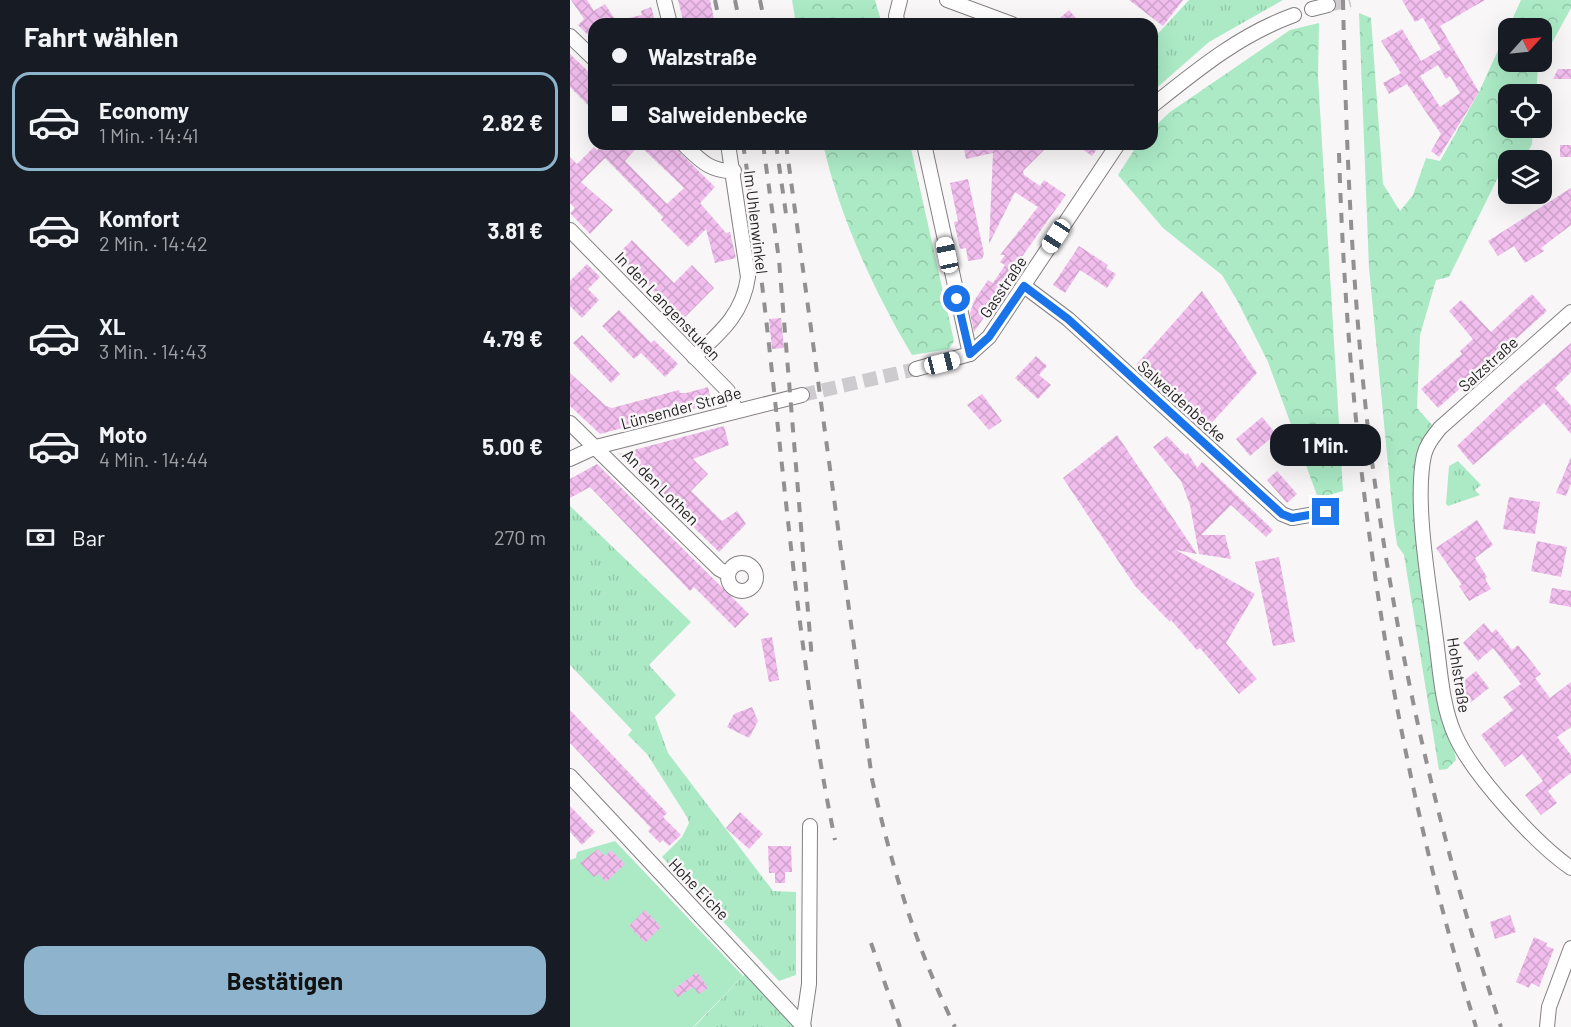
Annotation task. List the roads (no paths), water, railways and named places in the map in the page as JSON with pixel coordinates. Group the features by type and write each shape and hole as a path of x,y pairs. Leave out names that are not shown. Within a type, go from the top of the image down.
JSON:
{"street":[{"path":"664,0 668,18"},
{"path":"896,18 900,0"},
{"path":"947,0 996,18"},
{"path":"1312,9 1328,4"},
{"path":"1158,101 1211,59 1245,36 1294,15"},
{"path":"570,36 588,53"},
{"path":"690,150 708,167 719,171 734,171"},
{"name":"Im Uhlenwinkel","path":"694,357 733,320 747,288 748,277 729,150"},
{"path":"916,369 970,354 925,150"},
{"name":"Gasstraße","path":"970,354 989,337 1114,150"},
{"name":"In den Langenstuken","path":"570,230 728,391 736,410"},
{"name":"Salweidenbecke","path":"1024,286 1068,319 1282,514 1292,518 1326,512"},
{"name":"Salzstraße","path":"1429,442 1440,428 1571,312"},
{"name":"Lünsender Straße","path":"570,459 596,447 802,395"},
{"name":"An den Lothen","path":"570,423 719,569 728,574"},
{"name":"Hohlstraße","path":"1429,442 1422,470 1426,559 1444,698 1449,718 1465,754 1522,825 1556,858 1571,868"},
{"name":"Hohe Eiche","path":"570,776 804,1026"},
{"name":"Hohe Eiche","path":"804,1026 809,984 810,826"},
{"path":"1547,1027 1549,1006 1571,948"}],"tunnel":[{"path":"1328,5 1350,0"},
{"path":"802,395 916,369"}],"railway":[{"path":"715,0 719,18"},
{"path":"735,0 739,18"},
{"path":"760,0 764,18"},
{"path":"1343,0 1354,269 1362,376 1378,505 1404,656 1437,806 1501,1027"},
{"path":"744,150 766,318 806,667 835,840"},
{"path":"764,150 779,260 812,660"},
{"path":"777,150 787,221"},
{"path":"787,150 872,779 906,906 928,967 955,1027"},
{"path":"1339,153 1352,374 1363,485 1378,594 1396,704 1419,812 1445,920 1476,1027"},
{"path":"871,943 900,1027"}]}
